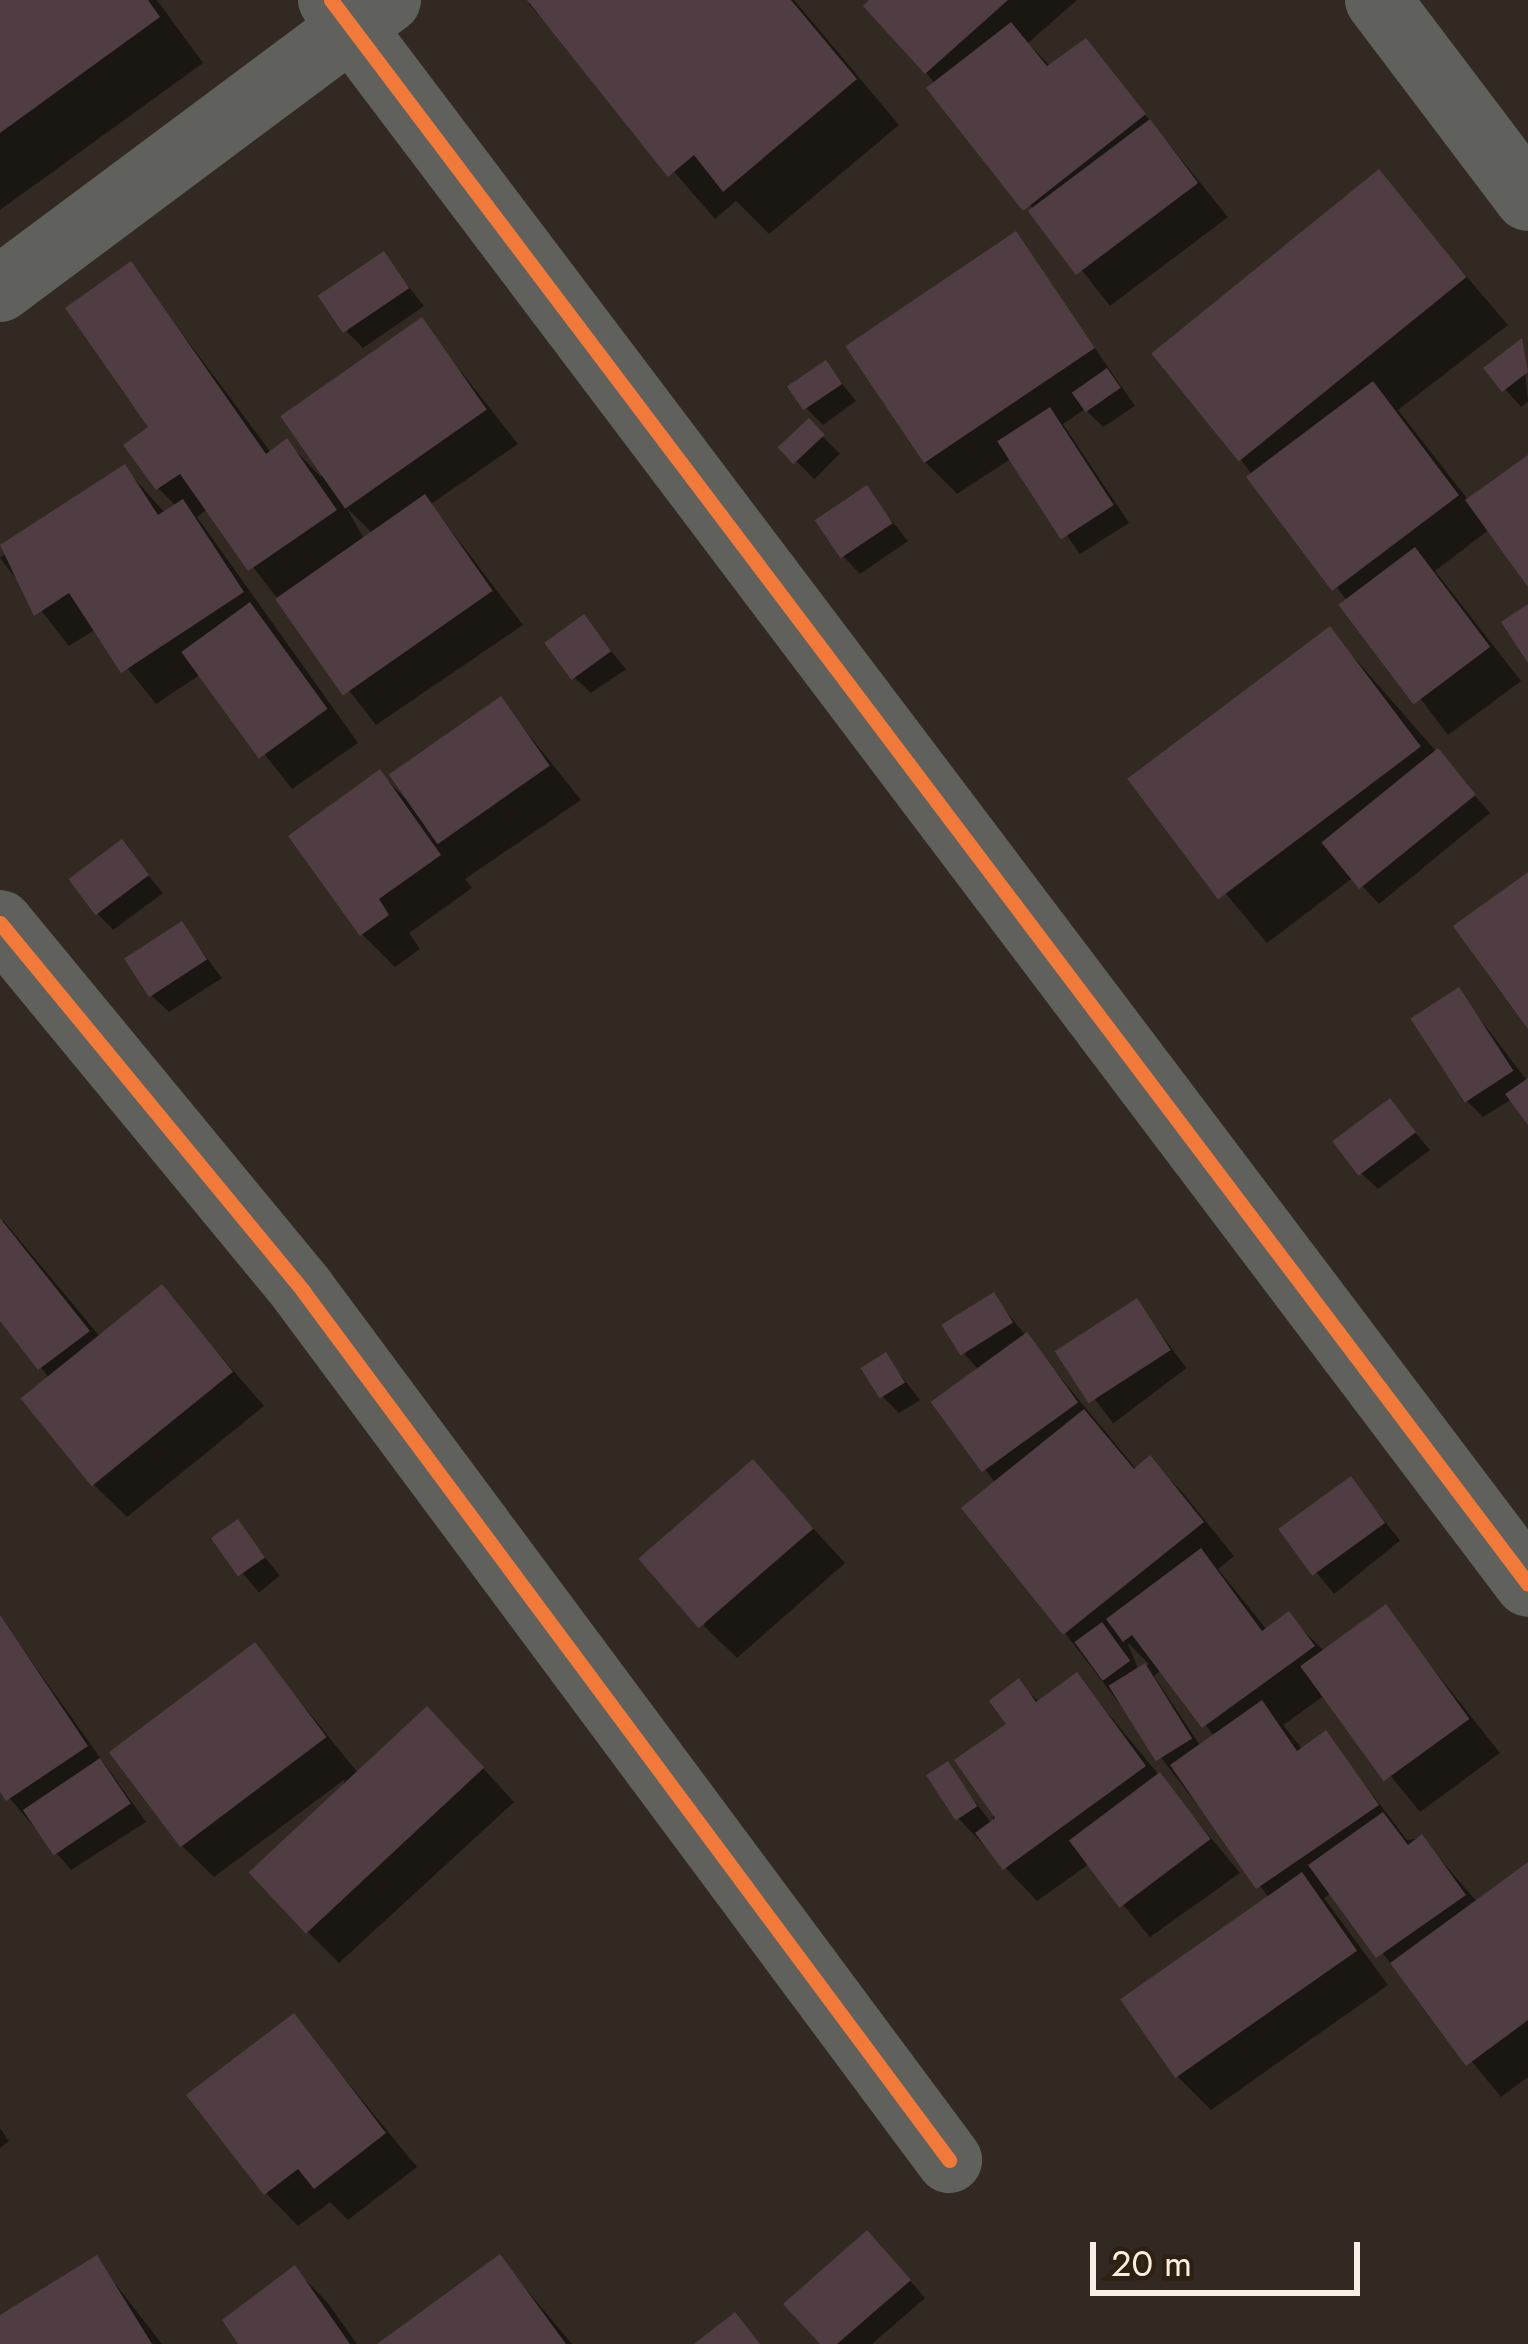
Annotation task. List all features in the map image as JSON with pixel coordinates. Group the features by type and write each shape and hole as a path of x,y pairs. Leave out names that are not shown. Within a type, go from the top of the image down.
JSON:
{"street":[{"path":"1378,0 1528,198"},
{"path":"0,289 358,9 1528,1584"},
{"path":"0,923 303,1291 950,2160"}],"building":[{"path":"0,0 148,0 160,17 0,133"},
{"path":"527,0 791,0 857,79 723,192 694,155 668,177"},
{"path":"869,0 1008,0 925,74 863,6"},
{"path":"1011,22 1047,66 1086,38 1146,114 1023,211 926,88"},
{"path":"1150,119 1198,183 1076,275 1028,211"},
{"path":"1379,169 1466,277 1239,461 1151,353"},
{"path":"1016,231 1095,348 924,463 845,346"},
{"path":"384,251 409,288 343,333 318,296"},
{"path":"131,261 266,454 287,438 337,510 248,571 180,474 156,490 123,445 148,427 65,308"},
{"path":"422,317 487,410 345,509 280,416"},
{"path":"1522,338 1528,372 1502,392 1483,368"},
{"path":"826,360 842,384 803,410 787,386"},
{"path":"1107,368 1121,388 1086,412 1072,393"},
{"path":"1373,381 1459,495 1332,591 1246,477"},
{"path":"1050,407 1114,505 1061,539 997,441"},
{"path":"809,418 825,435 793,464 778,447"},
{"path":"1528,455 1528,587 1465,500"},
{"path":"125,464 158,515 183,499 244,592 121,673 69,593 34,616 0,545"},
{"path":"867,485 893,523 840,558 815,520"},
{"path":"425,494 493,591 343,696 275,599"},
{"path":"1415,547 1490,647 1414,705 1338,605"},
{"path":"250,602 328,709 259,759 181,652"},
{"path":"1528,604 1528,663 1501,622"},
{"path":"584,614 611,651 571,680 544,643"},
{"path":"1330,626 1421,747 1218,899 1127,779"},
{"path":"501,696 550,766 438,844 389,775"},
{"path":"1438,748 1476,795 1359,889 1321,842"},
{"path":"380,769 441,855 379,899 389,915 360,936 288,836"},
{"path":"122,839 149,875 96,915 68,879"},
{"path":"1528,872 1528,1029 1453,926"},
{"path":"182,921 207,960 149,997 124,959"},
{"path":"1459,987 1513,1071 1465,1102 1410,1019"},
{"path":"1528,1078 1528,1125 1505,1094"},
{"path":"1390,1098 1416,1132 1358,1176 1332,1141"},
{"path":"0,1218 90,1331 38,1370 0,1321"},
{"path":"162,1284 233,1372 92,1486 21,1399"},
{"path":"994,1292 1013,1323 960,1355 941,1325"},
{"path":"1137,1298 1171,1350 1089,1403 1055,1351"},
{"path":"1027,1332 1078,1402 982,1472 931,1402"},
{"path":"886,1352 905,1383 880,1398 861,1368"},
{"path":"1084,1409 1134,1469 1150,1455 1204,1522 1063,1635 961,1508"},
{"path":"753,1459 813,1528 699,1628 638,1559"},
{"path":"1351,1476 1385,1523 1312,1576 1278,1529"},
{"path":"238,1519 265,1558 238,1576 211,1538"},
{"path":"1201,1548 1262,1631 1289,1611 1315,1646 1202,1728 1132,1635 1123,1642 1106,1619"},
{"path":"1386,1604 1469,1719 1384,1781 1300,1666"},
{"path":"0,1615 88,1746 6,1801 0,1792"},
{"path":"1102,1622 1130,1661 1103,1681 1074,1642"},
{"path":"255,1642 327,1737 180,1847 109,1752"},
{"path":"1145,1663 1192,1738 1156,1761 1109,1686"},
{"path":"1077,1672 1146,1766 1003,1870 975,1833 995,1818 954,1760 1006,1724 989,1701 1019,1678 1036,1702"},
{"path":"1262,1700 1297,1751 1326,1730 1379,1805 1256,1889 1170,1765"},
{"path":"427,1706 484,1767 306,1934 249,1872"},
{"path":"100,1758 131,1804 54,1856 23,1810"},
{"path":"948,1761 977,1806 956,1820 926,1775"},
{"path":"1160,1772 1211,1839 1120,1908 1069,1841"},
{"path":"1383,1812 1408,1845 1422,1834 1466,1895 1376,1958 1308,1865"},
{"path":"1528,1862 1528,2020 1466,2066 1390,1963"},
{"path":"1302,1872 1357,1951 1175,2078 1120,1999"},
{"path":"294,2013 386,2133 314,2189 298,2169 264,2195 186,2095"},
{"path":"867,2230 911,2280 837,2344 820,2344 783,2304"},
{"path":"500,2254 566,2344 377,2344"},
{"path":"97,2255 152,2344 0,2344 0,2315"},
{"path":"295,2265 350,2344 238,2344 222,2320"},
{"path":"735,2312 760,2344 694,2344"}],"cycle path":[{"path":"331,0 1528,1584"},
{"path":"0,923 303,1291 949,2160"}]}
